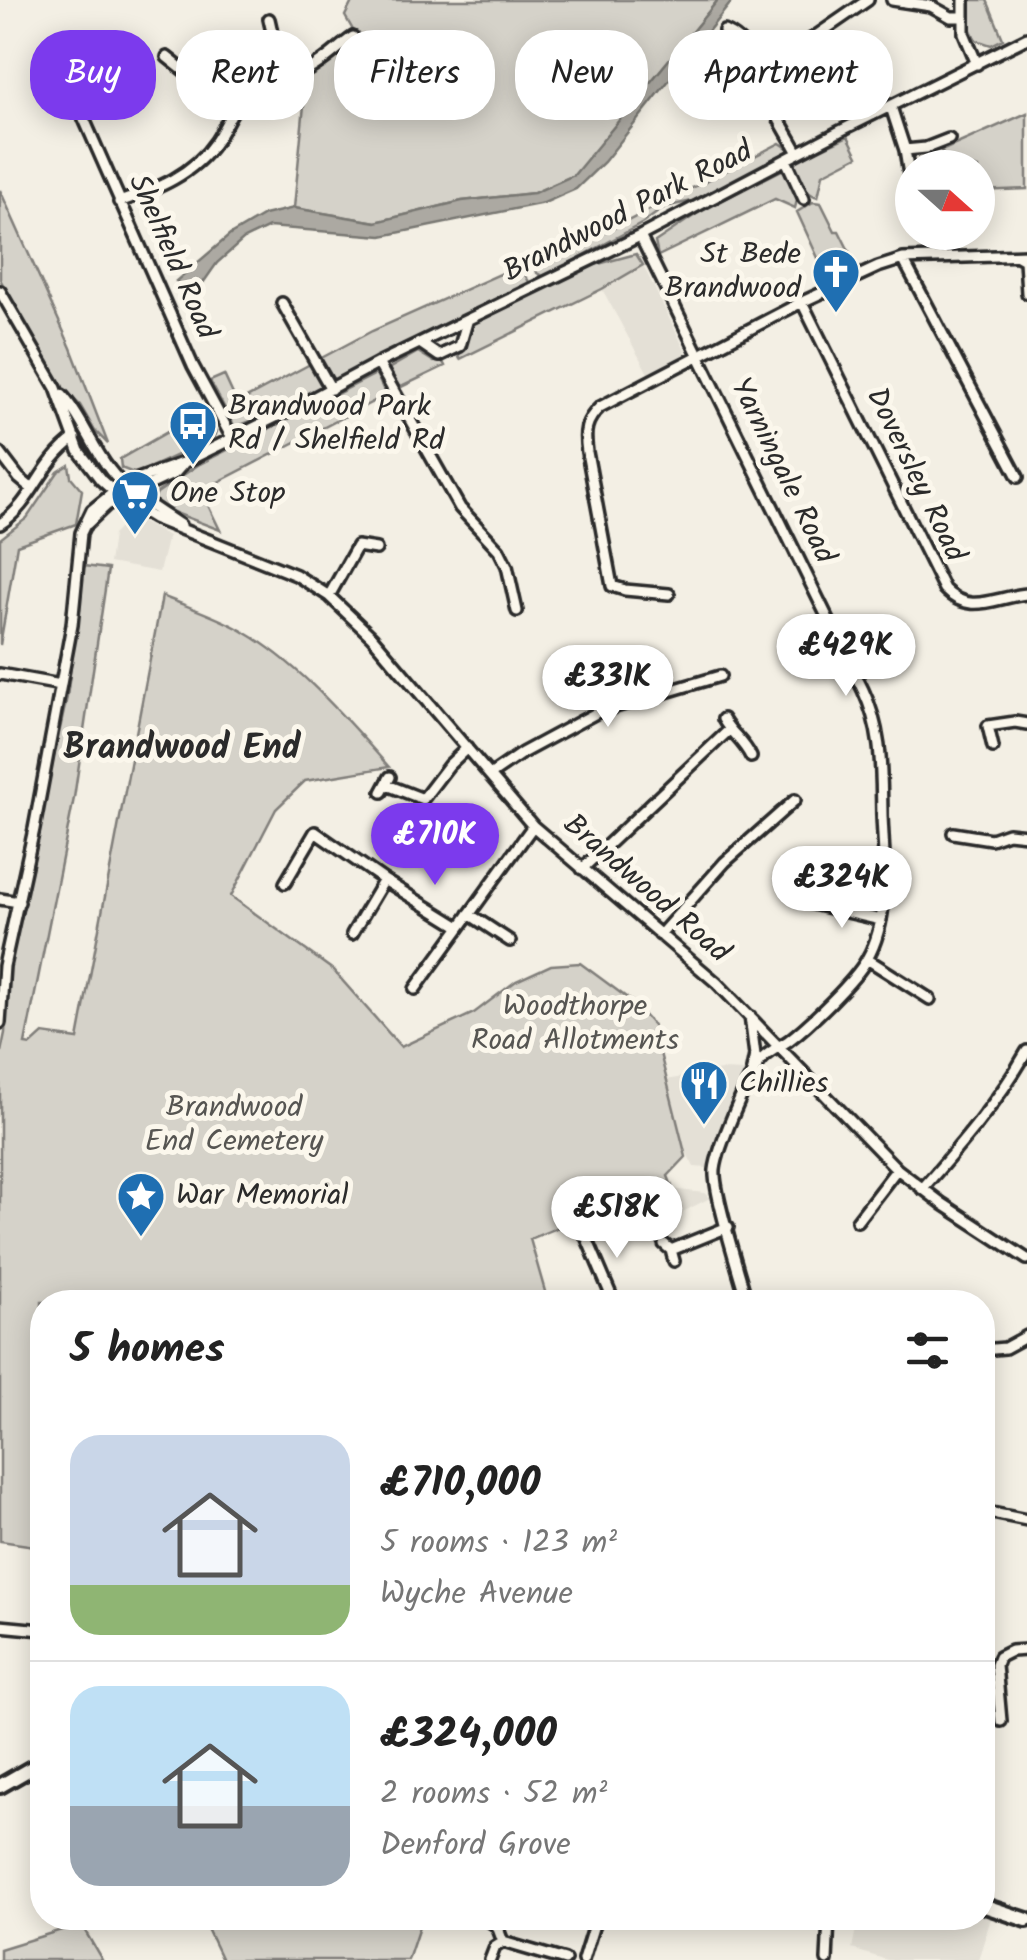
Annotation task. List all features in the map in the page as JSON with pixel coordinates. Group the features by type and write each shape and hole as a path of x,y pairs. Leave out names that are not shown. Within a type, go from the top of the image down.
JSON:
{"highway":[{"path":"0,1786 30,1769"},
{"path":"995,1910 1027,1920"}],"street":[{"path":"825,30 868,0"},
{"path":"892,0 931,6 951,17 962,18"},
{"path":"964,0 964,33 977,64"},
{"path":"269,19 272,30"},
{"name":"Brandwood Park Road","path":"893,105 1027,38"},
{"path":"168,57 176,64"},
{"path":"893,115 905,150 926,148 948,138"},
{"name":"Shelfield Road","path":"84,120 194,366 232,438"},
{"path":"119,202 183,174 203,158 227,120"},
{"path":"780,120 798,154"},
{"name":"Brandwood Park Road","path":"124,492 640,236 863,120"},
{"path":"786,160 804,199"},
{"name":"Yarningale Road","path":"640,236 873,711 881,748 884,898 867,959 790,1040 762,1059 750,1077"},
{"path":"669,594 612,586 584,433 587,422 600,407 802,302 902,260 1023,255 1027,294"},
{"path":"902,260 1018,477"},
{"path":"0,291 56,388 75,410 124,492"},
{"path":"282,302 330,390"},
{"name":"Doversley Road","path":"802,302 944,589 970,606 1027,594"},
{"name":"Brandwood Park Road","path":"420,343 438,356 460,346 467,322"},
{"path":"378,363 460,508 498,550 507,566 517,611"},
{"path":"56,388 73,439 101,480 124,492"},
{"path":"0,524 24,504 54,455 73,439 87,434"},
{"path":"0,453 31,488"},
{"path":"0,1023 4,966 72,625 81,533 86,516 100,495 101,480"},
{"path":"86,516 124,492"},
{"path":"81,533 124,492"},
{"name":"Brandwood Road","path":"124,492 186,530 296,575 329,596 372,638 534,826 750,1015 897,1169 1027,1259"},
{"path":"329,596 357,546 376,549"},
{"path":"0,674 62,685"},
{"path":"490,775 598,712 720,675"},
{"path":"723,719 729,730 743,740 751,757"},
{"path":"993,746 988,726 1027,724"},
{"path":"582,869 729,730"},
{"path":"386,785 427,803 449,765 467,748"},
{"path":"660,935 725,862 795,800"},
{"path":"416,989 534,826"},
{"path":"284,883 316,832 384,880 460,926"},
{"path":"953,833 991,840 1008,833 1027,835"},
{"path":"352,934 384,880"},
{"path":"0,899 19,902"},
{"path":"813,904 880,920"},
{"path":"469,914 510,941"},
{"path":"867,959 930,999"},
{"path":"745,1290 714,1174 755,1056 750,1015"},
{"path":"922,1189 961,1144 1027,1051"},
{"path":"1015,1072 1027,1082"},
{"path":"858,1221 897,1169"},
{"path":"670,1252 728,1228"},
{"path":"584,1234 609,1290"},
{"path":"995,1349 1024,1338 1027,1354"},
{"path":"995,1513 1027,1520"},
{"path":"0,1626 30,1629"},
{"path":"1001,1721 996,1665 999,1657 1011,1651 1027,1650"},
{"path":"498,1930 503,1942"},
{"path":"583,1960 592,1930"},
{"path":"828,1960 829,1930"},
{"path":"490,1960 495,1947 503,1942 564,1960"}],"shaded area":[{"path":"718,0 733,0 709,30 693,30"},
{"path":"668,61 668,82 648,107 648,85"},
{"path":"619,120 637,120 576,189 544,203 382,236 269,227 244,239 217,263 196,293 189,294 176,281 230,235 264,215 294,208 376,222 462,201 534,193 574,175"},
{"path":"643,265 685,350 650,377 602,289"},
{"path":"137,520 168,536 159,572 109,563 113,535 125,523"},
{"path":"721,1070 745,1071 707,1168 694,1167 680,1140 666,1080"},
{"path":"655,1187 704,1193 710,1198 655,1226 641,1194"},
{"path":"856,1930 987,1930 978,1960 887,1960 852,1949"}],"green space":[{"path":"353,0 718,0 693,30 668,30 668,61 648,86 648,30 515,30 515,120 620,120 575,175 534,193 462,201 376,222 294,208 303,120 314,120 314,72 334,57 334,120 495,120 495,30 353,30 345,16"},
{"path":"970,0 987,0 1003,39 991,45 976,40 970,28"},
{"path":"1027,113 1027,189 995,190 995,150 943,150"},
{"path":"848,136 858,156 823,174 818,197 809,192 792,166 794,161"},
{"path":"780,143 789,149 786,155 692,201 665,207 544,277 537,273 536,268"},
{"path":"782,170 787,172 798,196 795,208 775,199 658,256 655,242 701,211"},
{"path":"0,190 71,348 108,444 80,405 56,382 0,279"},
{"path":"813,202 821,203 857,267 829,282 797,212"},
{"path":"636,254 643,265 460,359 457,353 472,325 587,267"},
{"path":"520,265 530,284 277,411 235,427 210,381 224,375 237,403 372,331"},
{"path":"418,352 434,362 442,360 445,366 395,390 390,368"},
{"path":"376,374 386,395 207,488 204,497 220,530 157,506 157,493 198,465"},
{"path":"206,410 216,431 214,438 136,474 121,468 120,459"},
{"path":"69,465 71,477 82,490 76,524 17,545 0,645 0,539 27,518 58,472"},
{"name":"Brandwood End Cemetery","path":"84,566 108,569 74,798 25,1044 31,1045 43,1034 78,1039 162,596 231,625 282,658 320,692 389,767 305,781 276,809 231,896 333,970 401,1047 474,1013 516,981 551,965 580,963 630,1000 653,1025 686,1157 668,1176 673,1189 655,1187 530,1239 545,1290 30,1290 30,1545 0,1541 0,1057 9,961 67,697"},
{"path":"62,1930 84,1930 102,1960 0,1960 0,1949"},
{"path":"208,1930 418,1930 408,1960 222,1960"}],"place":[{"name":"St Bede Brandwood","path":"836,314"},
{"name":"Brandwood Park Rd / Shelfield Rd","path":"193,466"},
{"name":"One Stop","path":"135,536"},
{"name":"Chillies","path":"704,1126"},
{"name":"War Memorial","path":"141,1238"}],"district":[{"name":"Brandwood End","path":"182,749"}],"park label":[{"name":"Woodthorpe Road Allotments","path":"575,1024"}]}
